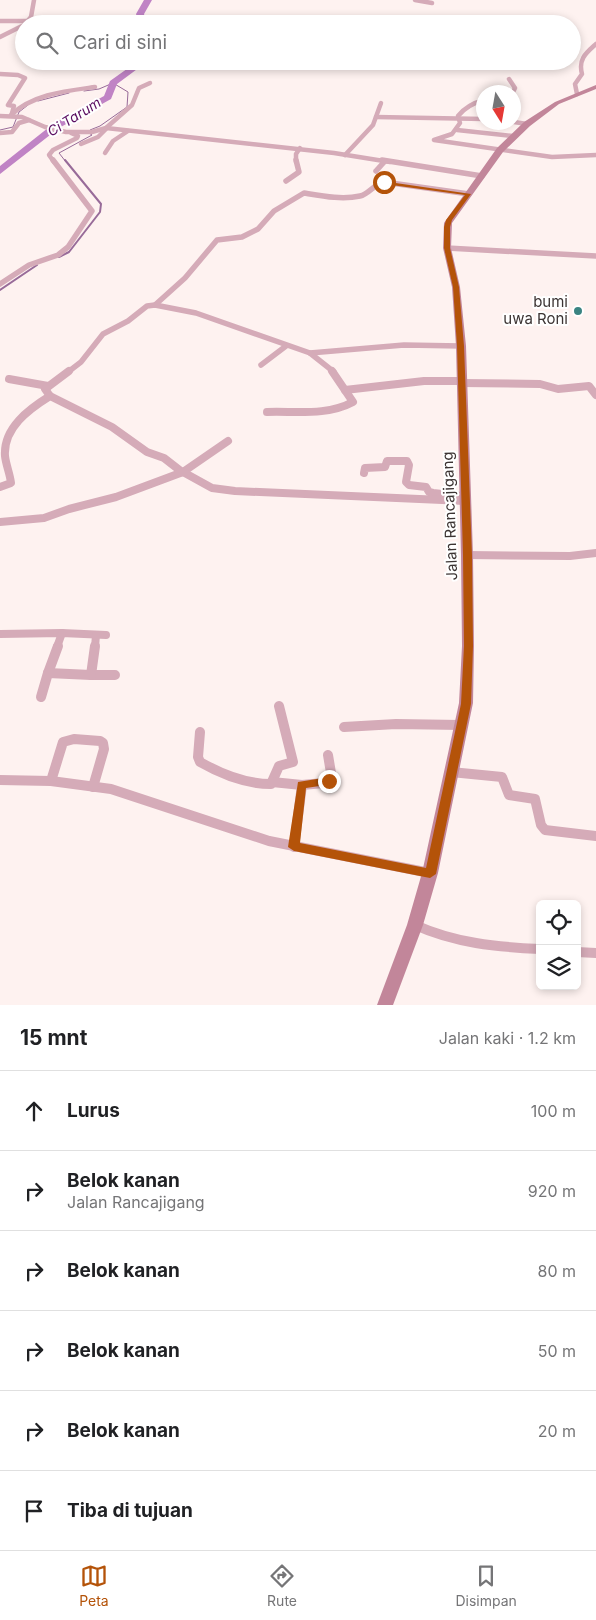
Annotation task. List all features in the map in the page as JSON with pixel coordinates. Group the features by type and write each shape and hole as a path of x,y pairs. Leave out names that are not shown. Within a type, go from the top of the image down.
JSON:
{"main road":[{"name":"Jalan Rancajigang","path":"385,1005 415,925 430,874 466,704 468,555 461,346 456,287 447,248 448,223 500,150 513,136 548,108 577,94 595,88"}],"street":[{"path":"29,15 34,0"},
{"path":"415,0 432,3"},
{"path":"0,21 15,22"},
{"path":"3,28 10,31"},
{"path":"0,37 15,28"},
{"path":"581,63 583,56 596,44"},
{"path":"577,94 575,84 582,74 581,70"},
{"path":"0,74 18,75 25,78 8,105 14,106 12,115"},
{"path":"509,78 513,85"},
{"path":"81,144 98,137 132,105 137,90 150,83"},
{"path":"12,115 25,104 41,98 95,87"},
{"path":"458,116 468,105 476,102"},
{"path":"345,154 373,125 382,103"},
{"path":"0,116 12,115 22,117 45,127 69,132 92,132 107,128 300,148 482,176"},
{"path":"458,116 460,123 457,130 449,137 434,140 552,157 595,155 596,147"},
{"path":"376,117 431,119 458,116 476,118"},
{"path":"6,133 19,123 29,120"},
{"path":"521,123 527,124"},
{"path":"457,130 513,136"},
{"path":"104,153 113,141 128,131"},
{"path":"0,284 29,265 58,255 68,247 92,211 49,155 54,150 77,138 78,136 69,132"},
{"path":"286,180 299,172 295,162 296,153 300,148"},
{"path":"376,171 385,161"},
{"path":"155,305 186,278 217,240 242,237 258,229 274,211 304,193 323,196 362,196 378,183 384,182 468,194"},
{"path":"447,248 596,256"},
{"path":"461,346 408,345 310,353 196,313 155,305 147,306 128,321 103,334 81,362 44,391 50,396 112,428 150,453 164,458 182,472 212,488 235,491 465,498"},
{"path":"261,365 286,346"},
{"path":"267,412 316,411 348,405 353,402 350,393 345,390 336,374 310,353"},
{"path":"9,379 48,386"},
{"path":"345,390 424,381 540,384 558,389 589,386 596,395"},
{"path":"0,487 9,485 12,481 5,458 8,438 21,417 50,396"},
{"path":"0,522 44,518 69,509 116,497 182,472 228,441"},
{"path":"364,473 365,468 385,467 387,461 407,461 409,465 406,482 409,485 426,487 431,493 465,498"},
{"path":"468,555 570,556 596,553"},
{"path":"0,634 62,633 106,635"},
{"path":"41,697 62,633"},
{"path":"91,675 96,635"},
{"path":"48,674 115,675"},
{"path":"272,782 279,766 293,762 278,706"},
{"path":"344,727 396,724 461,725"},
{"path":"200,732 198,757 202,764 232,776 265,784 272,782 302,785 324,783 332,779 328,756"},
{"path":"51,781 63,742 74,739 100,741 103,743 104,749 92,787"},
{"path":"451,772 502,777 509,795 535,799 541,825 545,830 596,836"},
{"path":"0,780 51,781 111,789 269,841 430,874"},
{"path":"294,847 302,785"},
{"path":"415,925 431,934 450,939 495,947 536,949"},
{"path":"581,952 596,953"}],"waterway":[{"name":"Ci Tarum","path":"140,15 148,0"},
{"name":"Ci Tarum","path":"0,171 56,126 108,97 113,83 131,70"},
{"path":"66,162 59,153 92,135 89,133 90,130 100,126 127,107 128,92 113,83 99,89 84,91"},
{"path":"38,101 69,93"},
{"path":"0,130 13,127 19,112 28,105"},
{"path":"59,257 69,252 100,212 101,204 65,160"},
{"path":"0,290 37,265"}],"place":[{"name":"bumi uwa Roni","path":"578,311"}],"route":[{"path":"329,781 302,785 294,847 430,874 466,704 468,555 461,346 456,287 447,248 447,227 449,220 468,194 384,182"}]}
